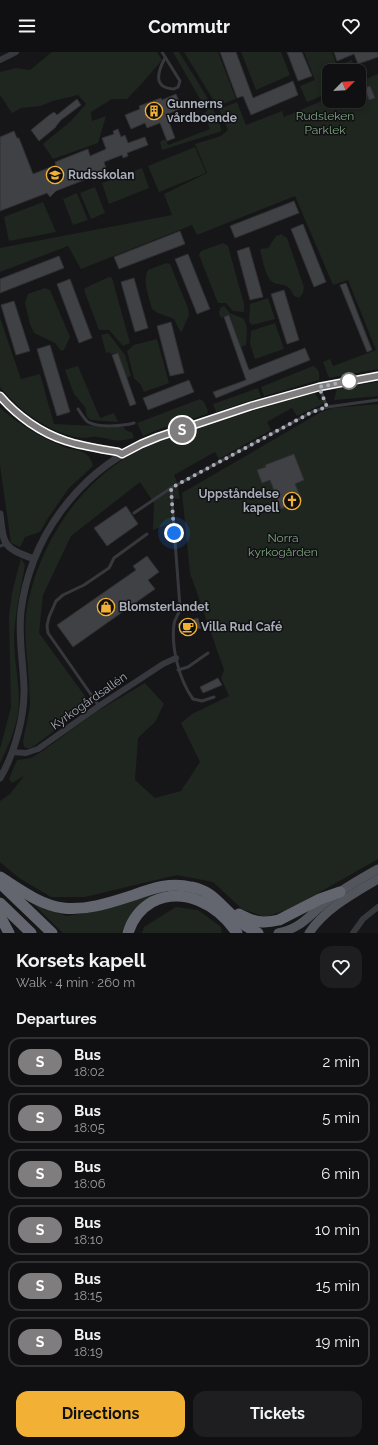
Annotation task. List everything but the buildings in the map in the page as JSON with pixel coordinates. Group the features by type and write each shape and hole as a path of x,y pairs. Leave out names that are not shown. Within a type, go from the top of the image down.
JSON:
{"highway":[{"path":"0,878 33,897 62,908 75,909 104,904 162,886 173,885 192,887 213,896 239,922 258,933"},
{"path":"0,883 52,933"},
{"path":"218,901 255,922 265,922 279,920 320,899 340,892"},
{"path":"128,933 134,919 143,909 160,899 176,896 195,898 208,905 225,919 236,933"},
{"path":"0,904 31,933"},
{"path":"0,916 9,933"}],"main road":[{"path":"278,933 300,925 325,902 378,869"},
{"path":"309,933 327,912 378,879"}],"street":[{"path":"0,60 16,52"},
{"path":"0,778 12,752 22,720 24,686 20,654 21,611 26,586 34,558 44,537 55,518 74,494 95,474 122,454 158,437 251,406 319,387 378,376"},
{"path":"0,396 17,414 40,429 66,441 122,454"},
{"path":"0,514 4,539 3,545 16,552 34,558"},
{"name":"Kyrkogårdsallén","path":"12,752 26,753 38,750 99,706 163,664 176,658"},
{"path":"353,933 363,919 378,907"}],"lane":[{"path":"162,52 180,81 178,87 174,89 168,89 160,83 158,76 160,67 165,58"},
{"path":"319,387 327,407"},
{"path":"134,513 171,488 312,412 327,407 378,400"},
{"path":"78,409 88,422 98,425 120,425 134,423"},
{"path":"171,488 180,607 180,612 175,619 174,626 178,670 193,699 202,701 214,697"},
{"path":"99,706 48,633 49,617 56,601 84,585 109,568 114,558 147,534"},
{"path":"178,670 188,667 208,653"}],"green space":[{"path":"52,52 157,52 162,60 127,99 112,99 91,112 92,121 106,116 98,143 53,159 43,144 71,121 86,104 78,95 40,106 21,108 12,113 0,95 0,72 16,68 30,70"},
{"path":"173,52 179,52 211,104 221,131 162,150 160,142 165,139 168,145 210,129 204,113 207,111"},
{"path":"184,52 218,52 236,99 217,106"},
{"path":"241,52 281,52 290,75 256,90"},
{"path":"304,52 332,52 336,64 322,64 322,96 307,102 300,86 315,80"},
{"path":"352,60 353,64 342,64"},
{"name":"Rudsleken Parklek","path":"378,74 378,369 329,378 323,362 330,359 333,366 376,350 348,280 333,285 295,196 197,235 192,225 81,269 68,246 0,272 0,248 172,215 164,194 207,173 195,144 221,136 228,130 219,109 237,102 246,125 282,111 284,117 322,101 322,108 366,108 366,79"},
{"path":"195,147 206,173 159,192 148,166"},
{"path":"142,168 149,188 109,204 102,183"},
{"path":"95,187 105,213 91,219 80,193"},
{"path":"77,193 88,220 73,225 63,199"},
{"path":"43,202 56,232 9,241 4,217"},
{"path":"281,234 287,238 304,287 303,293 299,298 294,296 285,285 273,283 267,274 264,265 260,249 268,248 276,236"},
{"path":"223,243 228,246 244,304 244,312 233,311 226,303 218,303 199,255 201,251"},
{"path":"166,263 170,264 188,308 189,315 182,331 180,331 174,319 152,309 147,289 146,275 148,270"},
{"path":"109,277 112,278 130,343 123,346 109,330 99,330 84,290 85,288"},
{"path":"45,288 50,290 70,337 64,350 61,351 55,343 34,333 30,324 25,303 28,294"},
{"path":"268,298 275,319 252,325 249,322 250,304"},
{"path":"224,306 230,313 244,319 247,328 246,345 241,347 230,315 221,318 219,313 220,308"},
{"path":"0,318 21,379 40,374 54,424 123,427 127,431 132,432 134,438 115,440 99,437 82,438 70,435 36,420 17,405 0,387"},
{"path":"275,323 284,349 255,359 250,344 251,331"},
{"path":"108,333 125,355 131,376 126,378 118,353 106,353 101,335"},
{"path":"157,339 169,383 144,392 141,385 134,378 127,351 134,345"},
{"path":"78,366 100,418 114,413 118,422 91,420 87,417 85,407 74,394 65,370"},
{"path":"313,366 317,368 319,372 319,380 264,396 261,387"},
{"path":"378,382 378,396 334,400 337,388"},
{"path":"258,388 261,397 216,412 213,404"},
{"path":"315,393 319,400 324,399 323,404 297,416 292,408 267,422 271,430 219,459 215,452 174,475 177,482 180,499 170,498 171,523 153,530 154,503 140,482 71,536 43,595 39,633 90,703 37,744 31,748 26,748 23,742 30,704 25,629 29,598 35,576 54,535 80,498 96,481 113,467 148,445 243,414"},
{"path":"200,399 204,402 208,411 207,414 143,436 137,423"},
{"name":"Norra kyrkogården","path":"378,404 378,859 292,908 265,917 242,909 213,882 177,875 85,897 51,897 19,878 0,862 0,801 10,794 24,776 12,783 9,779 17,760 31,758 41,752 96,712 145,683 164,704 155,722 138,738 135,780 155,798 181,791 200,762 181,723 192,714 229,696 221,678 224,670 190,573 182,493 321,412 333,408"},
{"path":"0,408 22,425 47,439 64,447 85,453 90,458 93,466 69,488 40,532 25,537 20,547 11,543 0,465"},
{"path":"21,558 25,565 14,637 19,710 13,733 0,763 0,749 11,707 9,617 12,593"},
{"path":"154,894 133,911 121,933 63,933 32,903 66,916 98,911"},
{"path":"176,907 198,910 221,927 222,933 142,933 144,927"}],"bus line":[{"name":"S","path":"0,396 17,414 40,429 66,441 122,454 158,437 251,406 319,387 378,376"}],"place":[{"name":"Gunnerns vårdboende","path":"154,111"},
{"name":"Rudsskolan","path":"55,175"},
{"name":"Uppståndelse kapell","path":"292,501"},
{"name":"Blomsterlandet","path":"106,607"},
{"name":"Villa Rud Café","path":"188,627"}],"route":[{"path":"174,533 171,488 312,412 327,407 319,387 349,381"}]}
